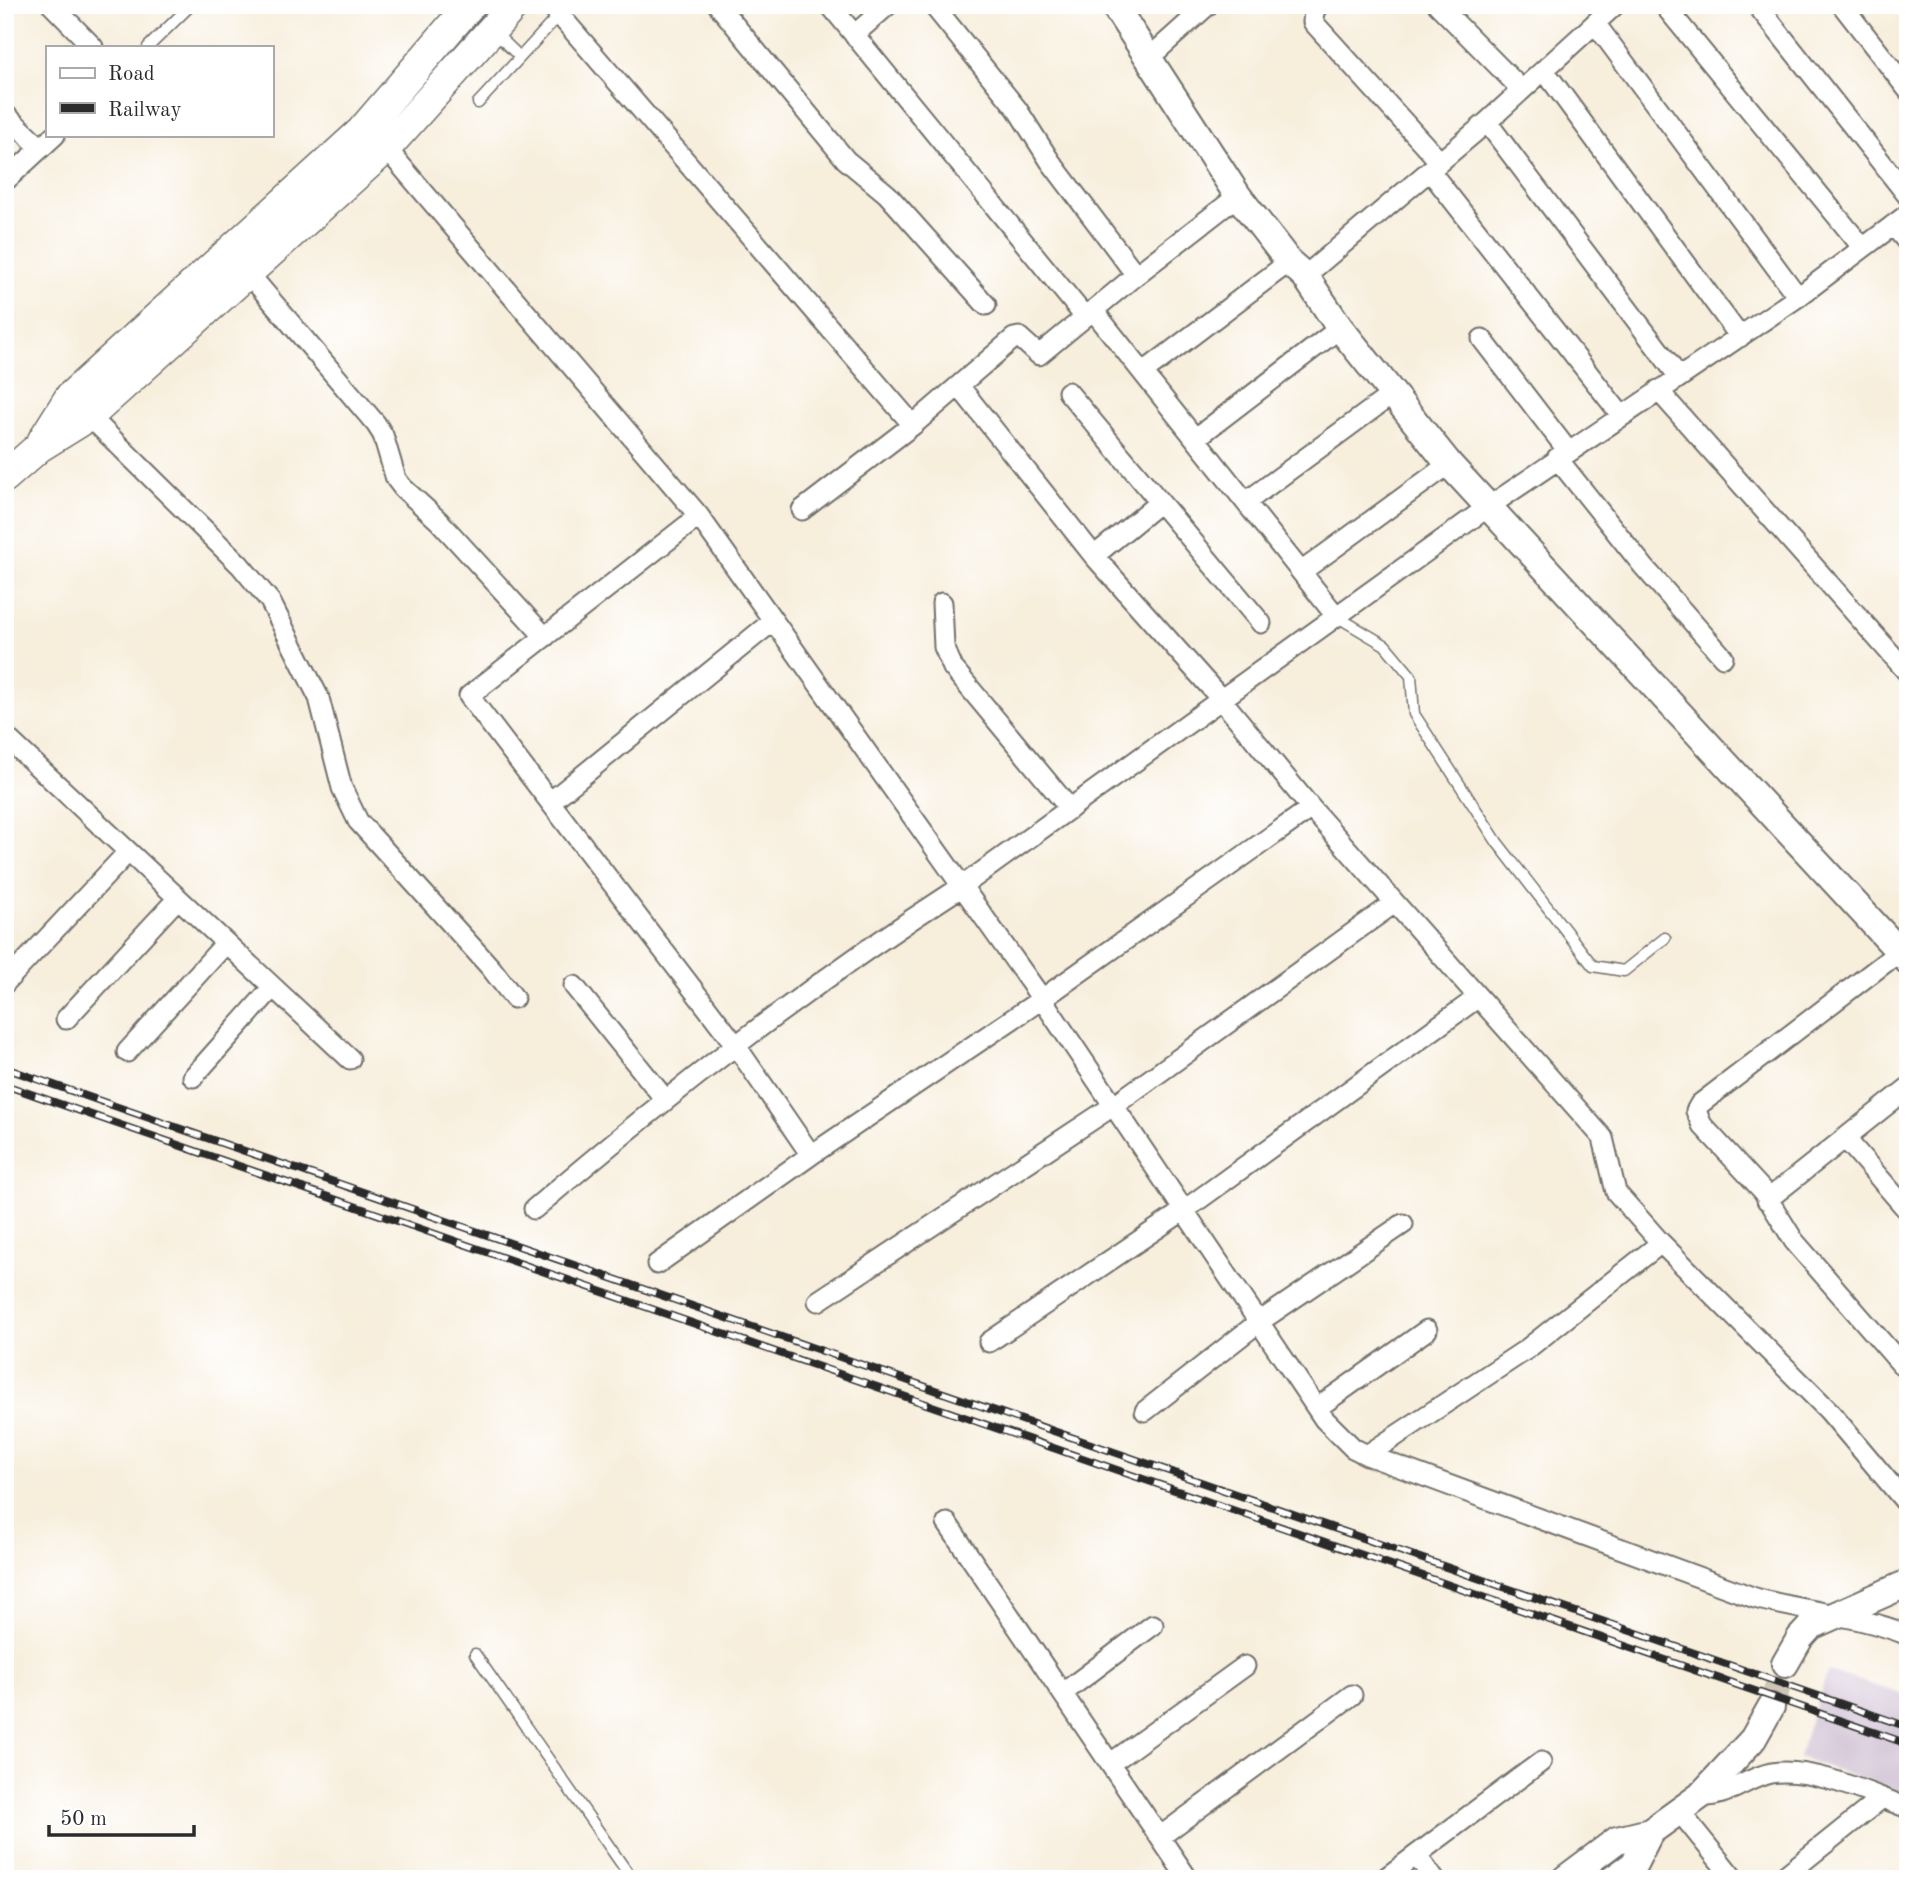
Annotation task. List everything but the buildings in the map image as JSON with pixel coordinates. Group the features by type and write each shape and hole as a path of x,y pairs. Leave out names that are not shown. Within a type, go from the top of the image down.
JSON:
{"main road":[{"path":"5,477 39,447 361,132 470,5"},
{"path":"80,406 248,273 386,148 514,5"}],"street":[{"path":"52,5 92,46"},
{"path":"718,5 846,160 887,194 986,305"},
{"path":"830,5 1089,313 1144,372 1336,616"},
{"path":"854,35 888,5"},
{"path":"933,5 1017,109 1050,161 1136,275"},
{"path":"1114,5 1238,196 1449,464 1903,957 1700,1104 1696,1111 1702,1125 1768,1200 1802,1251 1901,1364 1908,1361"},
{"path":"1149,58 1208,5"},
{"path":"1319,5 1314,11 1313,22 1435,167 1621,415"},
{"path":"1438,5 1522,90"},
{"path":"1144,372 1297,269 1435,167 1615,5"},
{"path":"1664,5 1863,248"},
{"path":"1757,5 1908,196"},
{"path":"1842,5 1908,90"},
{"path":"555,10 913,425"},
{"path":"1595,23 1798,296"},
{"path":"1544,70 1740,337"},
{"path":"5,114 41,148"},
{"path":"1487,122 1679,377"},
{"path":"5,181 54,136"},
{"path":"386,148 699,516 1042,999 1317,1408 1340,1437 1367,1455 1755,1598 1796,1609 1833,1614 1908,1635"},
{"path":"802,510 913,425 1017,336 1039,355 1238,196"},
{"path":"534,1209 664,1098 734,1043 870,946 961,887 1488,507 1740,337 1900,219 1908,243"},
{"path":"248,273 376,424 383,435 396,478 403,488 439,520 545,637"},
{"path":"1195,438 1340,328"},
{"path":"1482,339 1644,567 1723,657"},
{"path":"959,386 1094,556 1221,699 1393,904 1603,1138 1616,1192 1661,1243 1828,1410 1908,1505"},
{"path":"1658,390 1908,673"},
{"path":"1068,392 1261,623"},
{"path":"1246,502 1394,393"},
{"path":"80,406 240,565 270,601 319,698 342,789 358,821 491,968 514,998"},
{"path":"1301,572 1449,464"},
{"path":"1094,556 1160,502"},
{"path":"699,516 469,696 734,1043 811,1155"},
{"path":"942,603 944,647 953,668 1070,809"},
{"path":"550,802 774,621"},
{"path":"5,736 350,1059"},
{"path":"657,1264 811,1155 1042,999 1311,808"},
{"path":"5,983 128,852"},
{"path":"66,1019 178,898"},
{"path":"818,1301 1113,1106 1393,904"},
{"path":"127,1052 226,943"},
{"path":"574,986 664,1098"},
{"path":"193,1077 274,987"},
{"path":"989,1342 1183,1211 1476,998"},
{"path":"1768,1200 1908,1088"},
{"path":"1845,1138 1908,1211"},
{"path":"1145,1411 1259,1322 1403,1224"},
{"path":"1367,1455 1527,1349 1661,1243"},
{"path":"1317,1408 1427,1330"},
{"path":"947,1523 1188,1879"},
{"path":"1785,1664 1800,1638 1811,1626 1907,1582"},
{"path":"1063,1693 1153,1625"},
{"path":"1111,1763 1245,1666"},
{"path":"1161,1836 1352,1695"},
{"path":"1565,1879 1617,1840 1650,1832 1690,1804 1752,1739 1771,1707"},
{"path":"1384,1879 1541,1762"},
{"path":"1690,1804 1773,1773 1796,1772 1908,1808"},
{"path":"1781,1879 1882,1798"},
{"path":"1690,1804 1734,1879"},
{"path":"1612,1879 1634,1864 1650,1832"},
{"path":"1416,1855 1434,1879"}],"lane":[{"path":"149,46 191,5"},
{"path":"478,103 520,57 555,10"},
{"path":"492,30 520,57"},
{"path":"1336,616 1385,646 1411,676 1414,714 1497,842 1594,966 1624,971 1665,938"},
{"path":"475,1654 632,1879"}],"shaded area":[{"path":"1828,1671 1908,1696 1908,1794 1798,1757"}],"tunnel":[{"path":"1771,1707 1785,1664"}],"railway":[{"path":"5,1068 1908,1727"},
{"path":"5,1085 1908,1744"}]}
